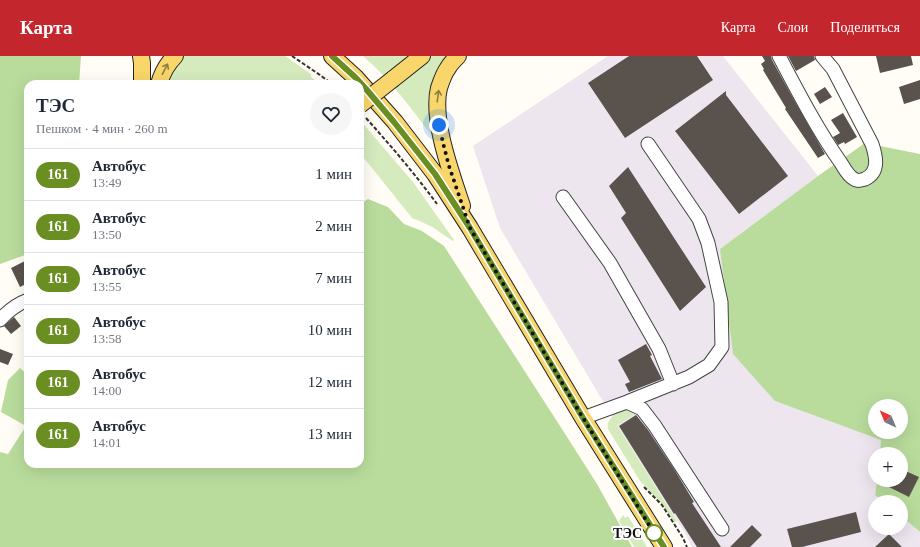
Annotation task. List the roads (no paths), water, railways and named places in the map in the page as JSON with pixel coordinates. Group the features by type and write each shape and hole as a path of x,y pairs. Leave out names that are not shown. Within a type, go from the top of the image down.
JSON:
{"main road":[{"path":"140,56 142,63 142,80"},
{"path":"160,80 168,64 175,56"},
{"path":"332,56 358,80"},
{"path":"364,102 422,56"},
{"path":"458,56 448,68 439,88 437,107 443,143 470,228"},
{"path":"364,87 394,122 435,174 470,228 583,418 664,547"}],"street":[{"path":"779,56 833,152 850,175 854,179 860,181 875,171 876,163 872,144 833,63 822,56"},
{"path":"583,418 689,377 709,365 722,347 721,302 708,243 698,219 648,144"},
{"path":"562,197 610,263 659,349 673,384"},
{"path":"0,320 7,312 24,301"},
{"path":"627,402 642,408 722,528"}],"place":[{"name":"ТЭС","path":"654,533"}]}
